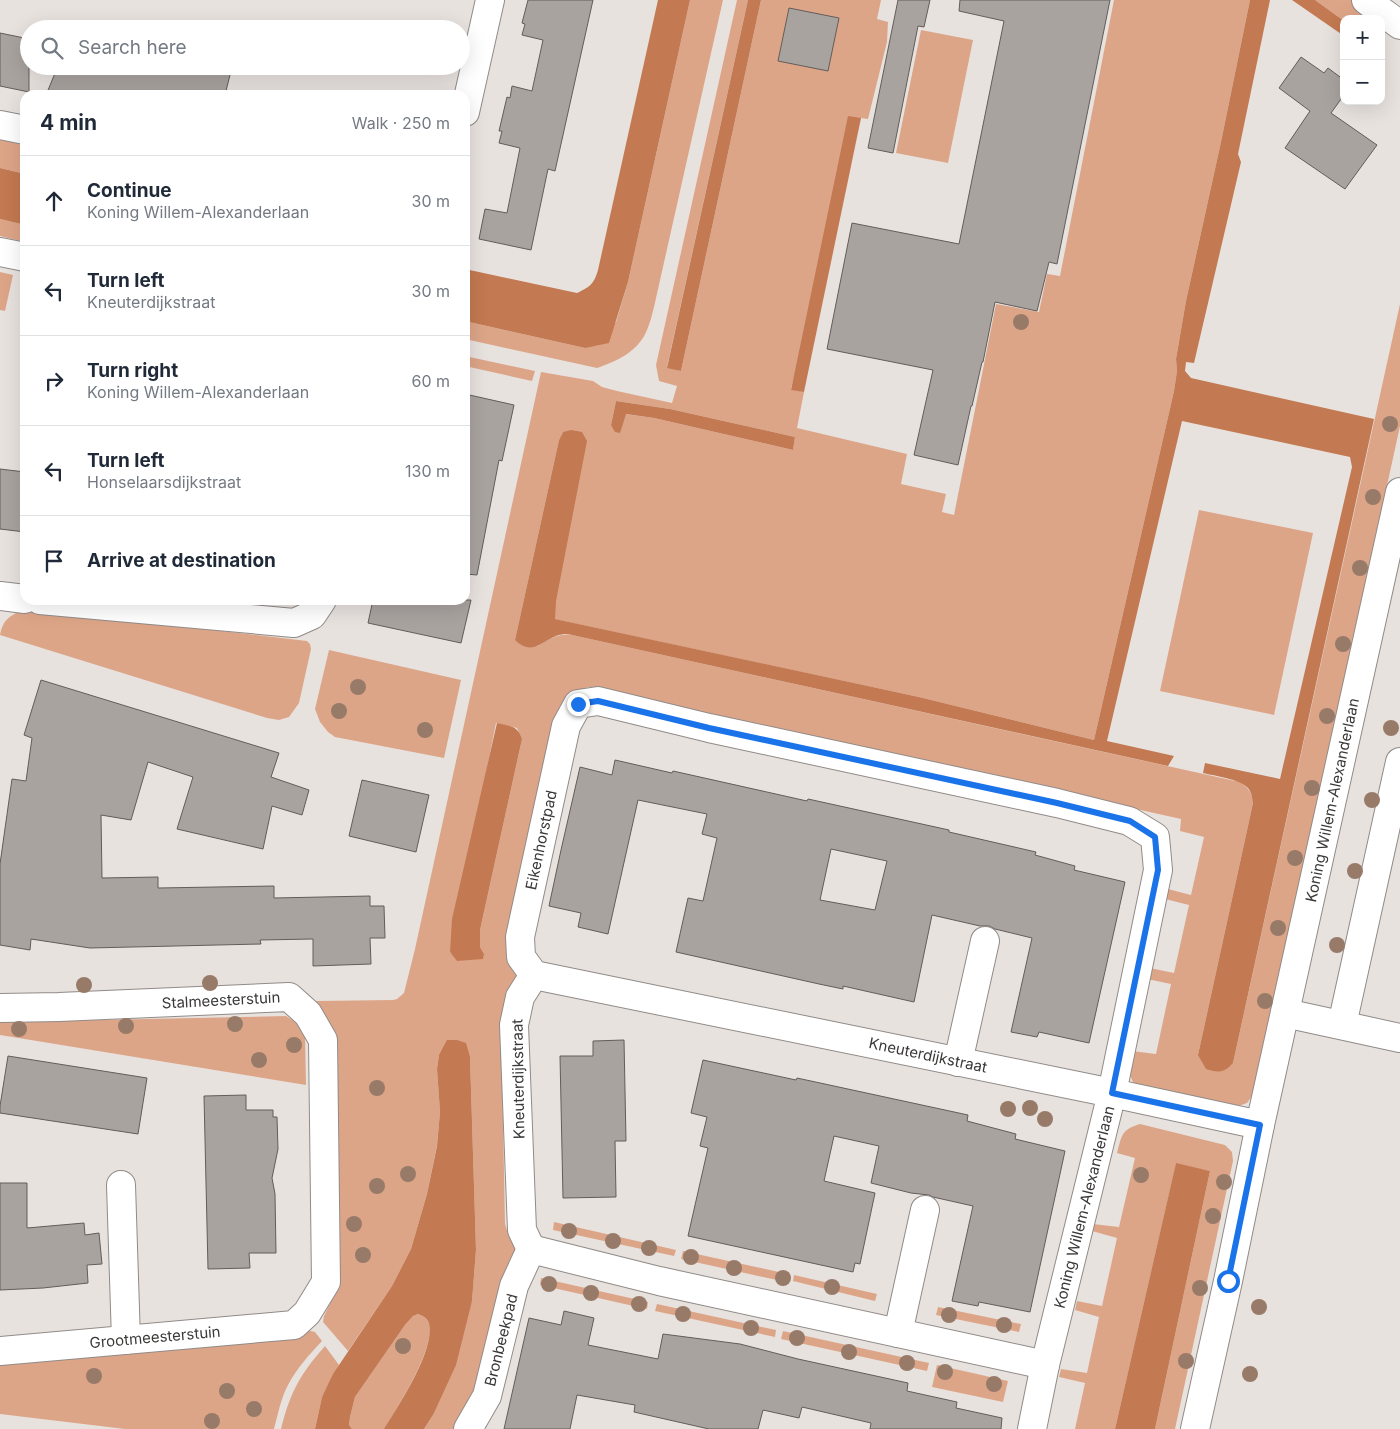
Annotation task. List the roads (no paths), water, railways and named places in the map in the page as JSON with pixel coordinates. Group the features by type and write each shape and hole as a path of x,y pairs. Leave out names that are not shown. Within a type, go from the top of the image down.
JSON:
{"street":[{"path":"470,90 490,0"},
{"path":"1366,0 1400,25"},
{"path":"0,125 20,129"},
{"path":"0,252 20,257"},
{"name":"Koning Willem-Alexanderlaan","path":"1195,1429 1285,1013 1389,590 1400,492"},
{"path":"0,596 20,598"},
{"path":"95,605 294,623 312,615 319,605"},
{"name":"Koning Willem-Alexanderlaan","path":"578,704 598,701 709,728 1057,803 1130,821 1155,837 1158,870 1112,1093 1045,1365 1032,1429"},
{"name":"Eikenhorstpad","path":"534,975 521,957 520,937 566,726 578,704"},
{"path":"1342,1025 1400,762"},
{"path":"958,1062 985,941"},
{"name":"Kneuterdijkstraat","path":"531,1249 522,1230 514,1025 520,997 534,975 1260,1125"},
{"name":"Stalmeesterstuin","path":"0,1008 289,997 308,1014 323,1040 326,1282 307,1313"},
{"path":"1285,1013 1400,1038"},
{"path":"121,1185 126,1340"},
{"path":"898,1334 925,1210"},
{"path":"531,1249 659,1281 1045,1365"},
{"name":"Bronbeekpad","path":"468,1429 487,1396 514,1286 531,1249"},
{"name":"Grootmeesterstuin","path":"0,1351 294,1325 307,1313"}]}
